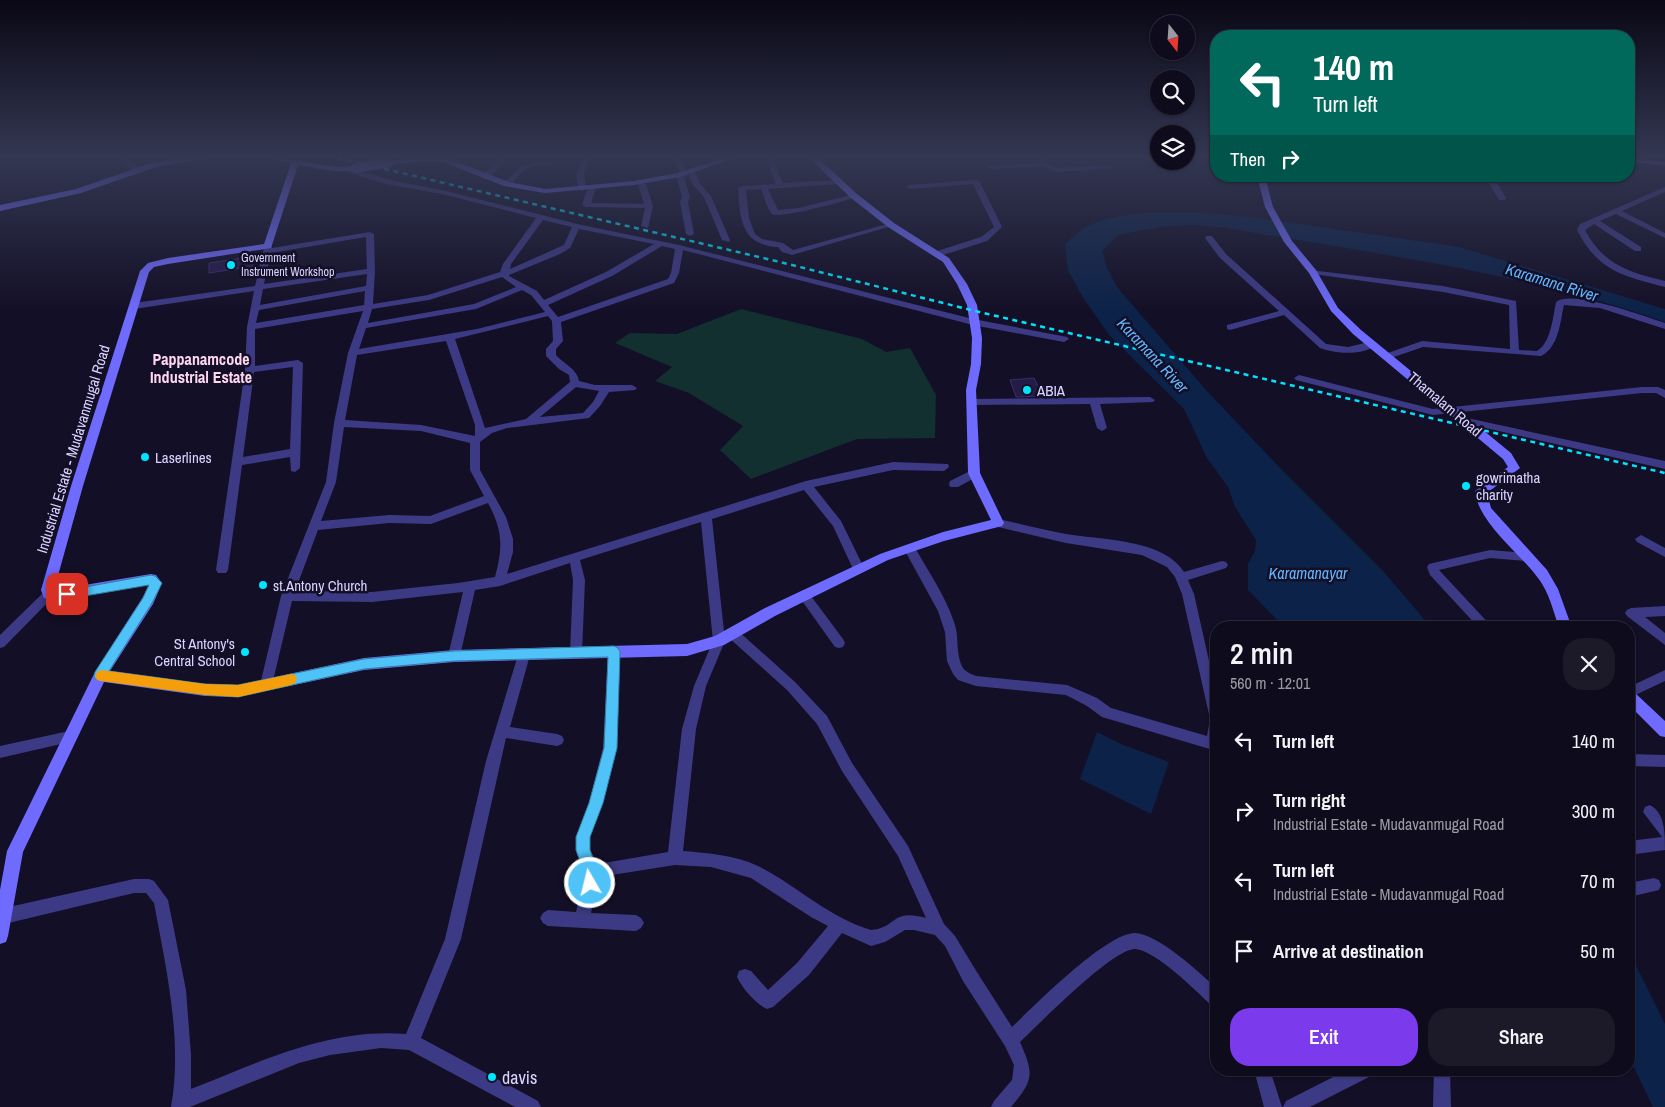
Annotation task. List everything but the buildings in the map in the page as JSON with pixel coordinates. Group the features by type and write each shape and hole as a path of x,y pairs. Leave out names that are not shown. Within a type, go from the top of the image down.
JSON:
{"street":[{"path":"222,570 250,370 251,328 267,249 280,210"},
{"path":"512,210 576,226 679,247 973,322 1064,339"},
{"path":"645,226 647,210"},
{"path":"685,210 690,234"},
{"path":"713,210 726,240"},
{"path":"744,210 745,220 752,235 762,243 780,245 792,253 891,225"},
{"path":"774,210 775,213 800,210"},
{"path":"871,210 891,225 946,260 962,284 972,305 976,338 976,356 971,390 974,473 998,524"},
{"path":"937,254 984,239 998,226 990,210"},
{"name":"Thamalam Road","path":"1270,210 1288,242 1313,272 1334,309 1356,332 1388,356 1450,411 1467,422 1507,456 1514,468 1481,491 1482,500 1486,510 1552,589 1563,621"},
{"path":"1619,210 1583,226 1581,230 1589,245 1617,271 1665,284"},
{"path":"1616,211 1665,236"},
{"path":"504,274 507,264 541,217"},
{"path":"1594,221 1638,249"},
{"path":"251,328 429,297 504,274 567,246 576,226"},
{"path":"266,685 287,596 331,482 339,423 353,353 368,308 371,271 370,234 267,249"},
{"path":"1209,238 1222,256 1323,346 1340,350 1360,348 1373,344"},
{"path":"544,304 609,274 660,244"},
{"path":"556,321 671,281 675,274 679,247"},
{"name":"Industrial Estate - Mudavanmugal Road","path":"49,594 47,590 77,486 145,271 151,266 168,261 267,249"},
{"path":"134,306 371,271"},
{"path":"1313,272 1443,289 1513,303 1515,352"},
{"path":"504,274 534,293 556,321 558,341 551,349 551,356 562,367 574,374 575,383"},
{"path":"363,326 476,306 522,287"},
{"path":"255,308 370,288"},
{"path":"1388,356 1422,344 1538,354 1547,349 1560,302 1573,301 1595,304 1665,326"},
{"path":"1230,327 1286,312"},
{"path":"353,353 450,338 508,326 550,313"},
{"path":"450,338 480,425 475,470 501,517 507,539 507,552 500,581"},
{"path":"250,370 298,363 295,468"},
{"path":"1299,378 1433,412 1642,390 1658,390 1665,395"},
{"path":"575,383 584,386 606,388 632,388"},
{"path":"528,422 575,383"},
{"path":"339,423 421,428 478,439 488,431 528,422 586,416 606,388"},
{"path":"972,402 1150,400"},
{"path":"1094,401 1102,428"},
{"path":"1467,422 1665,465"},
{"path":"237,462 296,452"},
{"path":"287,596 372,597 500,581 806,485 893,466 944,466"},
{"path":"954,484 974,473"},
{"path":"806,485 837,524 858,568"},
{"path":"315,526 389,518 431,520 491,498"},
{"path":"674,858 689,729 700,686 719,641 706,517"},
{"path":"100,676 205,690 238,691 364,664 454,656 687,650 719,641 858,568 943,538 998,524 1090,543 1125,546 1149,553 1171,565 1181,578 1188,594 1210,692"},
{"path":"1641,539 1665,553"},
{"path":"910,549 951,632 952,652 957,671 963,676 976,681 1066,690 1092,702 1107,713 1210,744"},
{"path":"1480,621 1434,572 1433,567 1437,564 1490,554 1527,557"},
{"path":"574,557 579,580 576,653"},
{"path":"1181,578 1222,565"},
{"path":"0,643 49,594 67,594 151,579 156,583 148,600 100,676 15,851 0,936"},
{"path":"454,656 470,586"},
{"path":"804,595 839,643"},
{"path":"1665,611 1631,613 1665,640"},
{"path":"732,633 791,686 822,720 847,767 903,851 939,929 950,940 969,975 1011,1040 1022,1065 1022,1076 1018,1086 1000,1107"},
{"path":"614,652 610,748 596,803 583,837 585,856 593,869 604,870 674,858 711,860 754,872 816,912 871,938 887,933 903,922 914,922 939,929"},
{"path":"411,1042 453,938 493,761 524,655"},
{"path":"1635,691 1665,675"},
{"path":"1635,700 1665,731"},
{"path":"502,731 557,740"},
{"path":"0,752 69,738"},
{"path":"1635,759 1665,762"},
{"path":"1650,812 1665,831"},
{"path":"1635,847 1665,843"},
{"path":"582,920 593,869"},
{"path":"1635,889 1654,885"},
{"path":"2,917 134,886 149,886 161,900 178,990 183,1055 180,1104 299,1055 330,1047 381,1040 411,1042 532,1107"},
{"path":"548,918 636,923"},
{"path":"744,977 767,1001 804,969 840,924"},
{"path":"1011,1040 1081,975 1124,942 1134,940 1170,959 1210,993"},
{"path":"1264,1076 1273,1107"},
{"path":"1292,1107 1353,1076"},
{"path":"1442,1076 1442,1107"}],"green space":[{"path":"741,309 862,339 886,352 910,348 936,395 935,438 857,439 751,479 720,450 743,426 689,393 655,381 672,367 615,343 630,333 677,334"}],"water":[{"name":"Karamanayar","path":"1142,213 1203,213 1260,218 1459,247 1665,309 1665,322 1557,290 1503,277 1227,228 1194,225 1165,226 1118,235 1102,251 1107,268 1117,287 1206,390 1284,472 1383,571 1426,621 1278,621 1248,590 1248,564 1255,551 1256,540 1235,507 1228,487 1207,458 1184,409 1109,335 1082,296 1068,270 1065,245 1091,224 1109,218"},
{"path":"1097,732 1121,744 1169,762 1151,814 1080,779"},
{"path":"1635,963 1665,1024 1665,1107 1653,1107 1635,1070"}],"railway":[{"path":"558,210 776,261 975,311 1665,473"}],"slow traffic":[{"path":"101,676 172,684 205,690 238,691 291,679"}],"place":[{"name":"Government Instrument Workshop","path":"231,265"},
{"name":"ABIA","path":"1027,390"},
{"name":"Laserlines","path":"145,457"},
{"name":"gowrimatha charity","path":"1466,486"},
{"name":"st.Antony Church","path":"263,585"},
{"name":"St Antony's Central School","path":"245,652"},
{"name":"davis","path":"492,1077"}],"district":[{"name":"Pappanamcode Industrial Estate","path":"201,368"}],"route":[{"path":"67,594 151,579 156,583 148,600 100,676 172,684 205,690 238,691 364,664 454,656 614,652 610,748 596,803 583,837 583,850 587,862 593,869 590,883"}],"water label":[{"name":"Karamana River","path":"1552,282"},
{"name":"Karamana River","path":"1153,355"}]}
